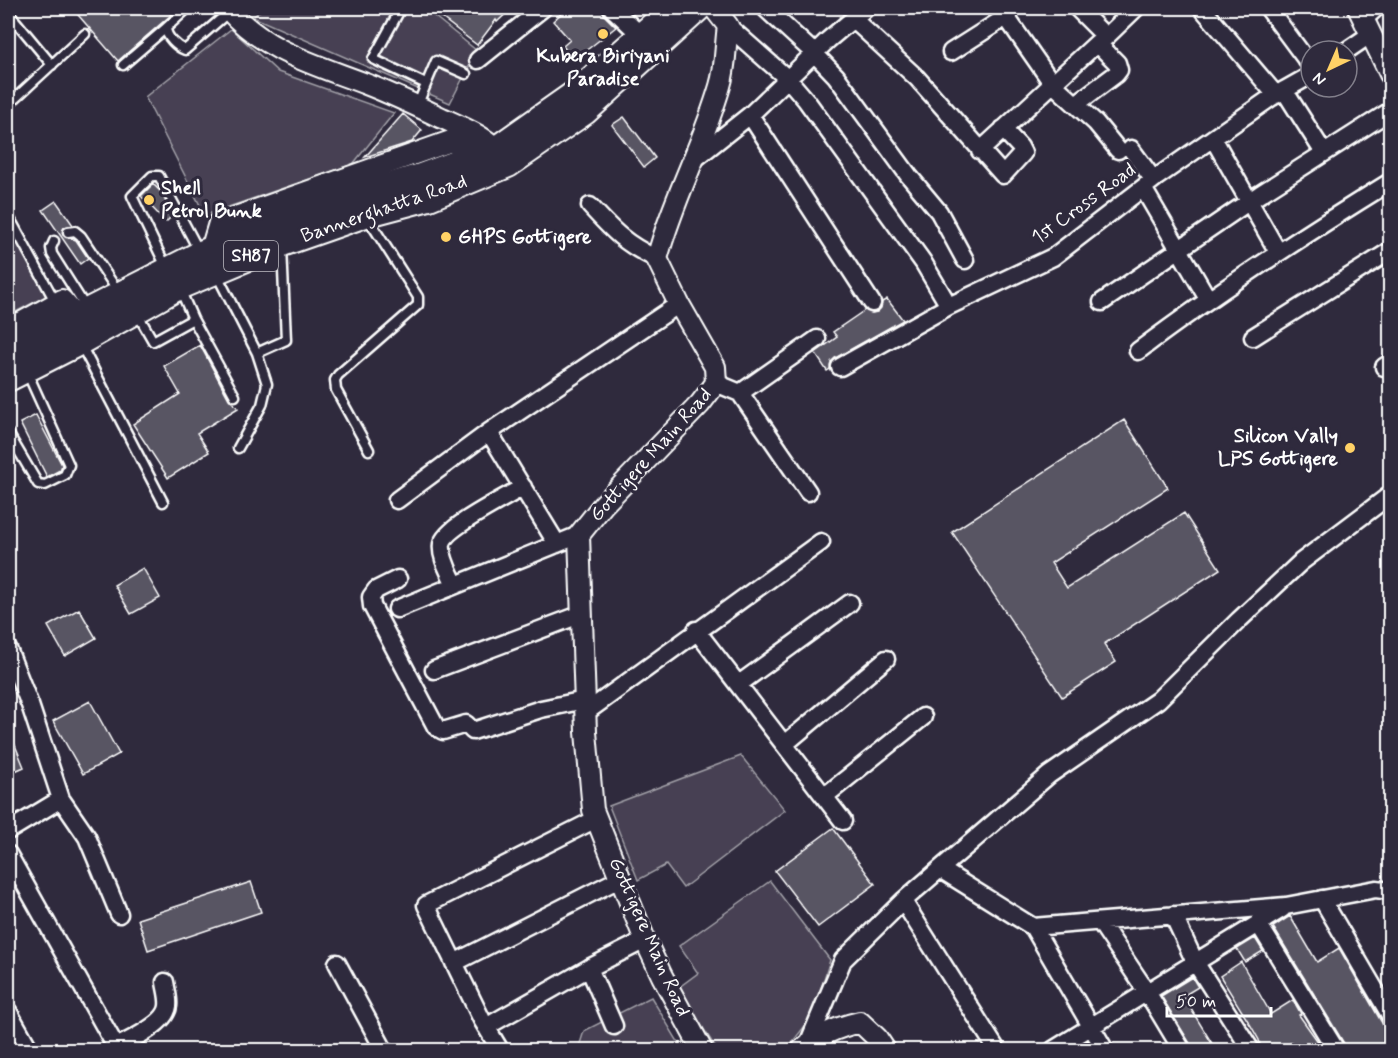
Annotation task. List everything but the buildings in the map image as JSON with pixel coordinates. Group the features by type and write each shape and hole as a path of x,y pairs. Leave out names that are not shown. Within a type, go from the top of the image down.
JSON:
{"main road":[{"name":"Bannerghatta Road","path":"14,366 75,318 128,303 209,258 282,243 365,214 429,197 493,157 585,111 674,8"},
{"name":"Bannerghatta Road","path":"647,41 698,8"},
{"path":"209,258 279,223 354,197 493,157"}],"street":[{"path":"478,60 543,8"},
{"path":"612,8 647,41"},
{"path":"714,8 728,26 788,79 806,100 923,262 949,306"},
{"path":"696,158 750,115 814,53 866,8"},
{"path":"1076,104 1116,74 1119,69 1077,8"},
{"path":"980,151 1136,8"},
{"path":"1202,8 1280,92 1324,153"},
{"path":"1268,8 1299,50"},
{"path":"229,9 250,31 280,51 380,90 460,126 493,157"},
{"path":"766,9 836,76 902,167 939,212 965,260"},
{"path":"951,52 1003,12 1052,83 1125,150 1148,184 1179,249 1208,298"},
{"path":"1353,39 1367,17"},
{"path":"1367,17 1390,73"},
{"path":"853,19 918,78 1003,175 1023,153 1003,129"},
{"path":"590,206 618,236 634,248 657,259 674,207 696,158 721,83 728,26"},
{"name":"1st Cross Road","path":"840,367 949,306 1053,257 1148,184 1280,92 1299,82"},
{"path":"1102,302 1250,201 1390,111"},
{"path":"750,115 872,303"},
{"path":"1213,138 1278,252"},
{"path":"1138,351 1208,298 1390,182"},
{"path":"1253,338 1390,250"},
{"name":"Gottigere Main Road","path":"657,259 679,304 715,367 716,383 700,404 603,505 579,535 585,706 593,810 596,819 645,940 702,1050"},
{"path":"397,500 489,432 679,304"},
{"path":"8,330 75,318"},
{"path":"740,393 817,339"},
{"path":"716,383 740,393 808,492"},
{"path":"489,432 557,544"},
{"path":"455,585 442,551 443,542 449,533 465,521 523,488"},
{"path":"805,1047 843,960 903,901 1049,776 1158,699 1301,562 1390,495"},
{"path":"397,609 579,535"},
{"path":"398,579 376,590 371,597 372,606 436,727 443,731 466,724 473,731 542,709 585,706 821,542"},
{"path":"739,684 850,603"},
{"path":"434,670 582,614"},
{"path":"696,630 843,820"},
{"path":"8,649 30,705 61,799 87,837 119,914"},
{"path":"785,744 886,659"},
{"path":"825,796 923,717"},
{"path":"8,831 61,799"},
{"path":"500,1050 486,1027 426,905 596,819"},
{"path":"8,854 113,1049 158,1023 166,1013 168,1005 165,982"},
{"path":"940,869 1033,927 1105,1050"},
{"path":"454,963 621,878"},
{"path":"1033,927 1286,906 1376,889 1390,891"},
{"path":"1322,899 1390,1015"},
{"path":"903,901 997,1050"},
{"path":"1053,1050 1286,906"},
{"path":"1173,915 1195,962 1251,1050"},
{"path":"1100,922 1147,992 1182,1050"},
{"path":"1258,923 1336,1050"},
{"path":"486,1027 589,968 645,940"},
{"path":"337,963 382,1050"},
{"path":"589,968 614,1026"},
{"path":"8,1011 30,1050"},
{"path":"805,1047 837,1027 860,1022 877,1038 885,1050"}],"lane":[{"path":"123,65 188,8"},
{"path":"401,8 373,59 426,84"},
{"path":"166,28 166,32 179,48 186,50 229,9"},
{"path":"8,12 52,65"},
{"path":"8,105 85,34"},
{"path":"417,107 436,61 466,74"},
{"path":"235,396 193,319 132,196 152,176 159,176 209,258 257,353 267,384 262,405 238,448"},
{"path":"8,214 28,255 75,318"},
{"path":"365,214 418,297 418,305 335,380 336,390 369,450"},
{"path":"68,232 75,231 81,236 153,341 193,319"},
{"path":"54,241 51,248 52,254 75,318 163,502"},
{"path":"257,353 286,340 282,243"},
{"path":"8,434 38,484 45,485 65,475 69,465 14,366"}],"shaded area":[{"path":"263,8 424,8 477,51 450,103 253,17"},
{"path":"231,29 278,72 394,113 353,164 205,215 145,97"},
{"path":"8,225 46,296 8,316"},
{"path":"741,756 785,810 683,888 666,865 638,880 609,806"},
{"path":"770,881 830,960 812,1017 786,1050 717,1050 678,988 698,973 679,946"},
{"path":"651,997 683,1050 578,1050 584,1031"}],"place":[{"name":"Kubera Biriyani Paradise","path":"603,34"},
{"name":"Shell Petrol Bunk","path":"149,200"},
{"name":"GHPS Gottigere","path":"446,237"},
{"name":"Silicon Vally LPS Gottigere","path":"1350,448"}]}
